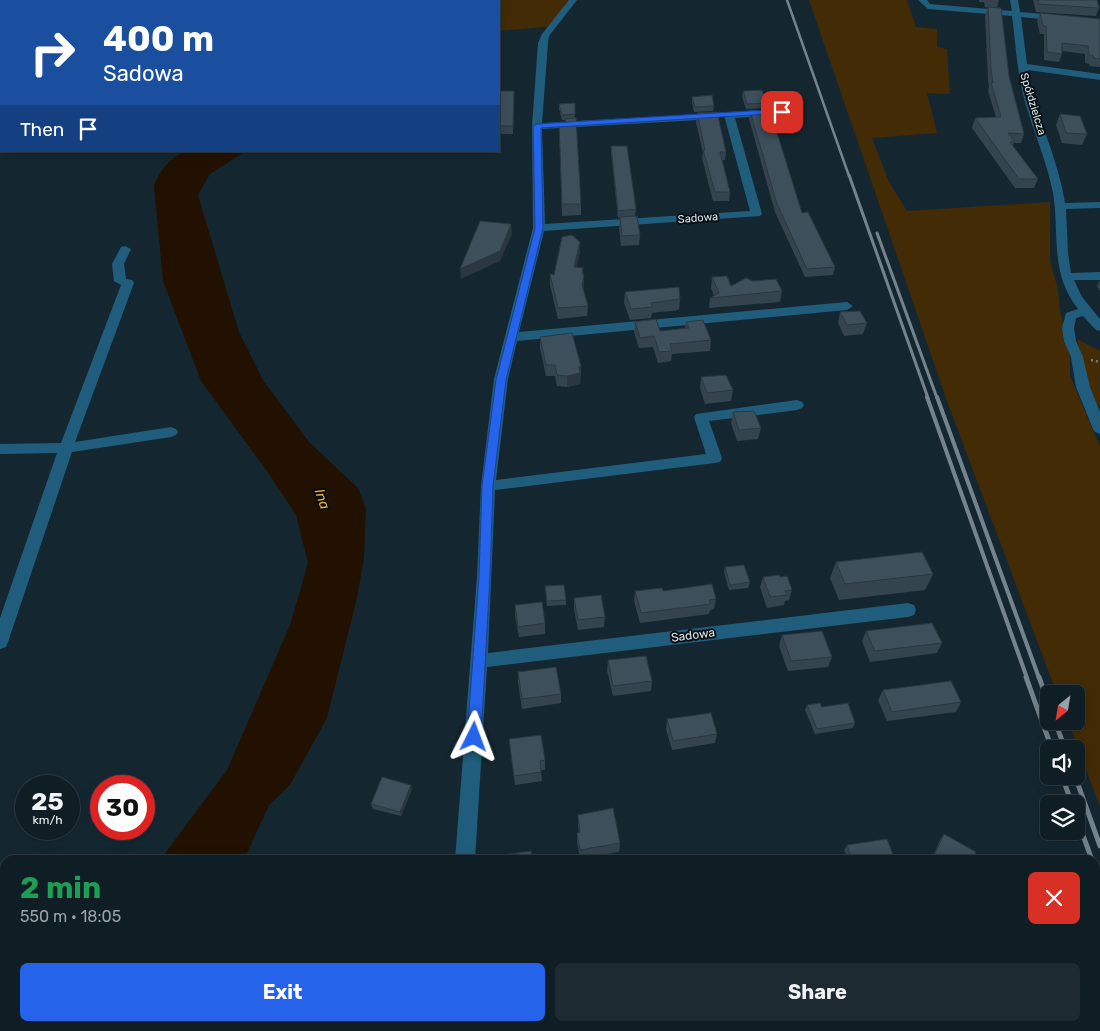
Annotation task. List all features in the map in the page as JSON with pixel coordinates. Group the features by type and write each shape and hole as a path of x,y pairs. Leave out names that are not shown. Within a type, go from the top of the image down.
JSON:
{"street":[{"path":"465,855 488,486 501,380 539,228 537,126 543,43 546,36 573,0"},
{"name":"Spółdzielcza","path":"1014,0 1022,66 1030,102 1044,143 1059,206 1067,278 1070,288 1085,311 1100,327"},
{"path":"925,3 1017,15 1100,22"},
{"path":"1022,66 1100,77"},
{"path":"537,126 782,112"},
{"name":"Sadowa","path":"539,228 756,214 729,115"},
{"path":"1059,206 1100,205"},
{"path":"0,642 66,448 128,283 120,281 118,264 125,249"},
{"path":"1067,278 1100,276"},
{"path":"511,337 847,306"},
{"path":"1085,311 1070,316 1068,328 1070,341 1077,357 1083,387 1100,429"},
{"path":"488,486 715,458 701,417 797,405"},
{"path":"0,449 66,448 171,432"},
{"name":"Sadowa","path":"478,661 908,610"}],"shaded area":[{"path":"500,0 570,0 554,26 500,31"},
{"path":"809,0 907,0 916,27 937,29 937,47 947,49 950,94 927,93 937,133 872,138 889,182 907,211 1050,202 1050,261 1058,289 1060,311 1070,357 1070,376 1100,447 1100,807 1085,767 1085,740 1075,740 1071,730 1085,730 1085,685 1054,685 947,401"},
{"path":"1077,339 1100,351 1100,407 1093,399"}],"water":[{"name":"Ina","path":"184,152 244,152 210,174 198,195 239,332 263,380 309,442 358,488 366,508 364,558 357,598 327,718 290,785 269,805 246,855 164,855 227,770 290,625 308,563 296,515 269,474 201,381 163,281 154,186 159,175"}],"building":[{"path":"1038,0 1097,0 1099,8 1039,4"},
{"path":"988,7 1001,8 1009,76 1024,134 1008,133 1015,142 1010,142 1038,179 1019,179 975,118 1001,117 991,82 993,83"},
{"path":"1040,13 1100,19 1100,59 1089,55 1088,46 1062,43 1062,54 1047,52 1046,26 1043,26"},
{"path":"762,90 766,103 747,104 743,91"},
{"path":"500,91 514,91 513,126 500,126"},
{"path":"712,95 714,106 695,107 692,97"},
{"path":"575,103 575,114 562,115 559,104"},
{"path":"770,110 802,213 808,212 835,267 807,269 777,204 750,111"},
{"path":"717,112 726,152 720,152 730,192 715,192 703,150 705,150 697,113"},
{"path":"1060,114 1080,116 1087,134 1066,133"},
{"path":"576,118 581,204 562,204 559,123 566,123 565,119"},
{"path":"611,146 627,146 636,209 618,211"},
{"path":"637,216 640,235 622,236 620,217"},
{"path":"480,221 511,224 500,251 460,269"},
{"path":"572,235 580,242 574,267 583,268 582,285 588,306 558,308 550,274 554,275 562,237"},
{"path":"727,276 731,286 746,278 753,281 776,279 782,291 710,298 719,293 712,277"},
{"path":"679,287 680,299 651,303 652,307 631,309 625,292"},
{"path":"860,311 867,323 847,325 840,312"},
{"path":"656,319 660,331 689,328 686,322 703,320 711,340 670,344 672,351 659,352 654,336 640,338 635,322"},
{"path":"572,333 581,366 579,367 580,373 567,376 557,375 555,365 546,365 540,337"},
{"path":"726,375 733,390 707,393 701,377"},
{"path":"754,411 761,428 739,430 733,412"},
{"path":"922,552 933,574 845,584 836,562"},
{"path":"744,565 750,582 730,585 725,567"},
{"path":"779,575 780,577 787,576 792,590 785,591 787,595 770,597 763,577"},
{"path":"712,584 716,599 709,600 711,604 641,613 635,591 662,588 663,591"},
{"path":"564,585 566,600 547,601 545,586"},
{"path":"601,595 605,617 578,620 574,598"},
{"path":"542,602 545,623 518,627 515,605"},
{"path":"932,623 942,643 875,651 866,631"},
{"path":"822,631 832,657 791,661 782,635"},
{"path":"646,656 652,681 613,686 608,660"},
{"path":"556,667 561,694 522,699 518,672"},
{"path":"951,681 961,702 892,712 883,690"},
{"path":"820,703 822,707 848,703 855,723 817,729 807,705"},
{"path":"711,713 717,734 673,741 667,719"},
{"path":"541,735 545,760 540,761 541,772 514,776 509,739"},
{"path":"382,777 411,785 400,812 371,804"},
{"path":"613,808 620,843 580,850 577,833 580,832 578,815"},
{"path":"944,834 976,852 974,855 934,855"},
{"path":"887,839 893,855 850,855 847,845"},
{"path":"531,851 532,855 503,855"}],"railway":[{"path":"787,0 849,176"},
{"path":"849,175 928,398"},
{"path":"877,233 937,398"},
{"path":"927,397 1027,678"},
{"path":"937,397 1039,678"},
{"path":"1026,677 1049,740"},
{"path":"1039,677 1042,685"},
{"path":"1058,730 1062,740"},
{"path":"1065,785 1069,795"},
{"path":"1078,785 1100,846"},
{"path":"1085,840 1090,855"}],"route":[{"path":"474,737 488,486 501,380 539,228 537,126 782,112"}]}
